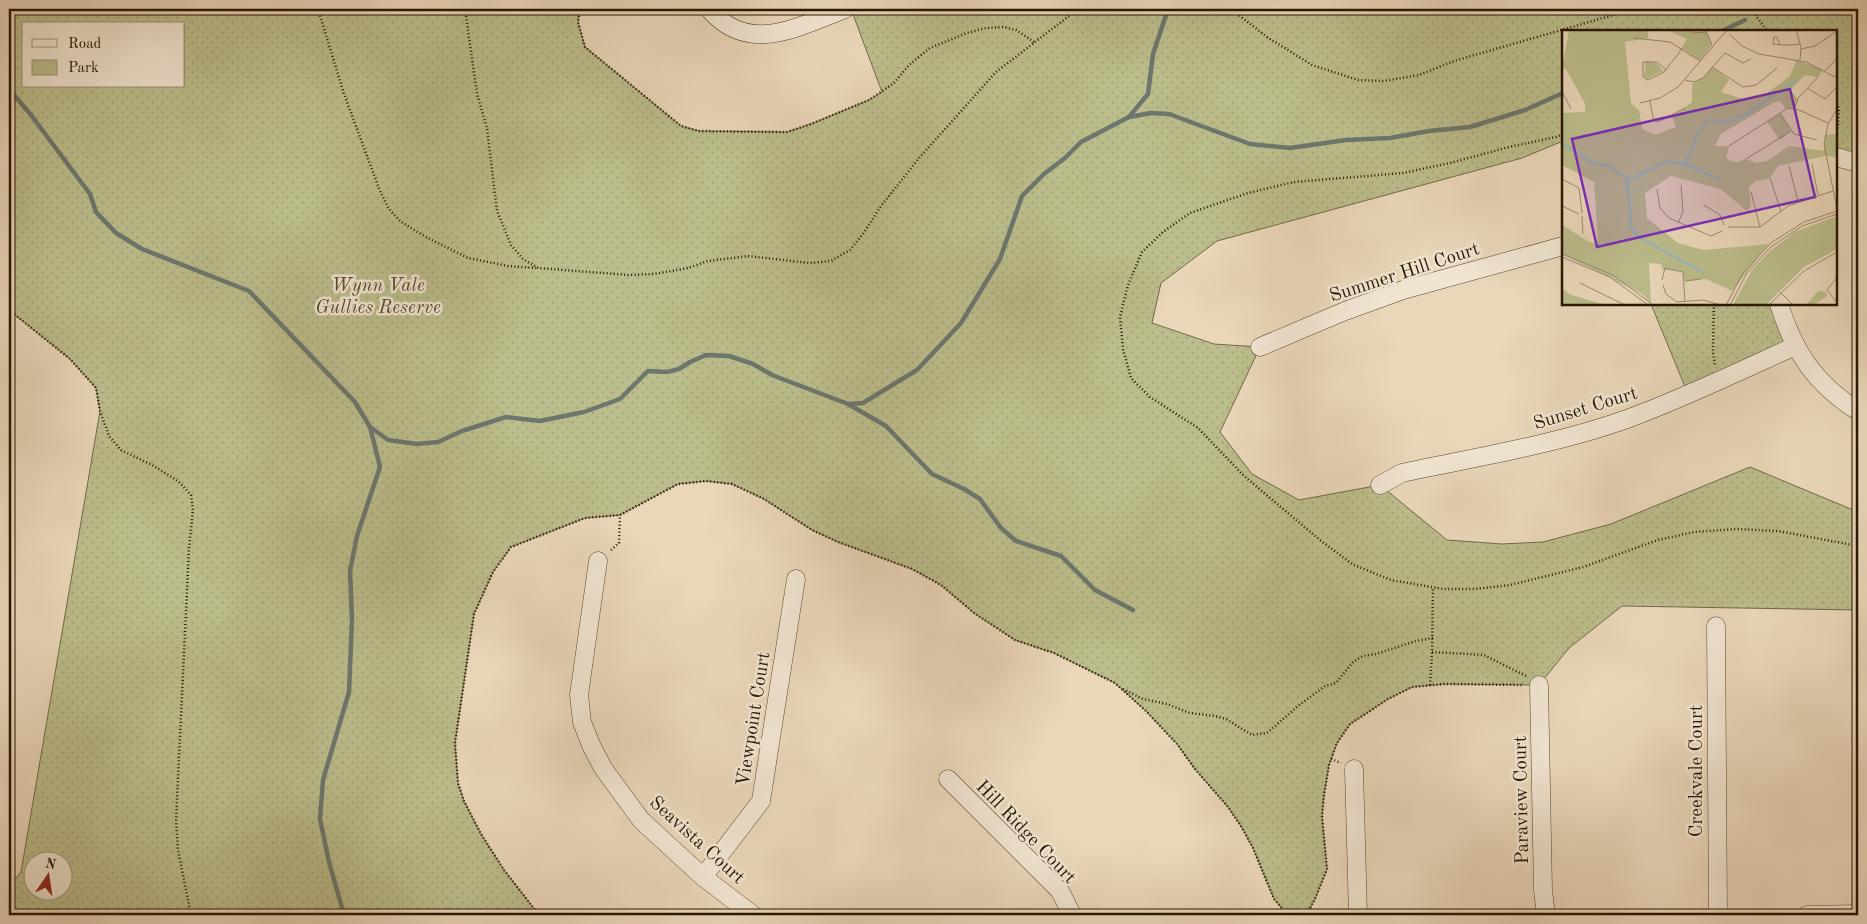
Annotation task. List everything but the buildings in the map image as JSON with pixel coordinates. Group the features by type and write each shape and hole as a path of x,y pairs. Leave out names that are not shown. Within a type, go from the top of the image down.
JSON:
{"street":[{"path":"709,9 727,26 748,34 771,35 846,9"},
{"path":"1837,157 1858,163"},
{"name":"Summer Hill Court","path":"1260,347 1345,310 1403,290 1562,246"},
{"path":"1779,305 1795,346 1815,376 1840,400 1858,411"},
{"name":"Sunset Court","path":"1380,485 1402,474 1525,447 1626,419 1716,382 1795,346"},
{"name":"Seavista Court","path":"598,561 579,695 582,722 591,745 604,768 641,820 703,877 752,915"},
{"name":"Viewpoint Court","path":"703,877 761,802 796,579"},
{"name":"Creekvale Court","path":"1716,626 1718,915"},
{"name":"Paraview Court","path":"1540,685 1543,890 1546,915"},
{"path":"1354,769 1358,915"},
{"name":"Hill Ridge Court","path":"948,779 1060,891 1072,915"},
{"path":"1807,915 1858,914"}],"path":[{"path":"318,9 344,94 380,191 389,209 400,221 424,236 468,258 508,266 600,273 654,274 688,268 708,262 748,256 810,263 831,260 850,250 881,206 920,157 996,72 1078,9"},
{"path":"465,9 477,94 487,128 497,211 511,245 523,259 538,268"},
{"path":"580,9 578,22 585,47 681,126 699,131 788,132 811,124 869,100 894,83 909,64 930,48 967,32 1003,27 1016,30 1034,42"},
{"path":"1223,9 1236,13 1267,37 1312,65 1358,80 1384,81 1419,76 1454,61 1634,9"},
{"path":"1751,9 1766,30"},
{"path":"1837,105 1839,108 1837,124"},
{"path":"1562,134 1403,173 1294,182 1248,193 1190,213 1163,232 1142,252 1128,285 1120,317 1124,349 1131,378 1150,397 1198,428 1244,476 1352,564 1391,580 1443,589 1475,589 1510,585 1583,567 1658,540 1694,532 1736,529 1778,531 1858,546"},
{"path":"1714,305 1713,352 1716,382"},
{"path":"9,310 70,359 96,388 100,410 109,436 121,450 152,465 178,481 191,496 194,510 189,548 176,820 178,850 191,915"},
{"path":"539,915 504,870 481,834 464,801 458,783 455,743 474,614 492,572 511,547 585,518 620,515 678,484 706,481 732,484 764,499 812,530 838,542 912,569 941,586 974,613 1014,640 1054,653 1115,683 1177,744 1195,769 1228,807 1253,848 1274,899 1287,914 1308,912 1316,900 1327,868 1322,816 1324,795 1329,766 1337,743 1350,724 1388,699 1412,687 1430,685 1540,685"},
{"path":"598,561 619,543 620,515"},
{"path":"1430,685 1433,638 1433,587"},
{"path":"1119,687 1144,700 1226,719 1252,735 1267,733 1325,686 1336,683 1354,662 1363,656 1433,638"},
{"path":"1432,652 1484,655 1523,674 1540,685"},
{"path":"9,907 18,915"}],"green space":[{"name":"Wynn Vale Gullies Reserve","path":"9,9 580,9 578,22 585,47 681,126 699,131 787,132 869,100 882,92 851,9 1858,9 1858,163 1837,157 1837,30 1562,30 1562,141 1522,158 1217,241 1161,283 1152,323 1214,344 1260,347 1220,432 1252,474 1299,500 1380,485 1447,540 1502,544 1543,542 1611,524 1750,467 1858,512 1858,610 1622,606 1569,648 1539,685 1445,684 1412,687 1388,699 1350,724 1337,743 1329,765 1322,816 1327,869 1308,912 1287,914 1274,899 1253,848 1228,807 1195,769 1177,744 1146,711 1115,683 1054,653 1015,640 974,613 941,585 912,569 838,542 812,530 764,499 732,484 706,481 678,484 620,515 585,518 511,547 493,572 474,614 455,743 458,783 464,801 481,834 504,870 539,915 9,915 9,887 21,872 22,866 22,902 72,902 72,852 24,852 100,411 96,388 70,359 9,310"},
{"path":"1651,305 1779,305 1795,346 1688,394"}],"waterway":[{"path":"1129,117 1148,94 1153,54 1168,9"},
{"path":"1724,30 1745,20"},
{"path":"9,89 31,115 90,194 96,212 116,233 142,249 249,291 355,402 370,427 388,440 417,444 438,442 462,431 506,417 540,421 584,412 620,399 648,371 667,372 679,369 706,355 729,356 753,364 772,375 848,404 886,426 932,474 980,499 1001,528 1016,541 1061,556 1095,590 1133,610"},
{"path":"849,404 863,403 917,370 961,323 1000,259 1022,196 1081,142 1129,117 1151,113 1169,114 1250,144 1290,148 1346,140 1390,138 1429,131 1470,127 1525,110 1562,93"},
{"path":"344,915 329,862 320,819 323,780 349,692 352,619 350,571 357,536 380,467 370,427"}]}
